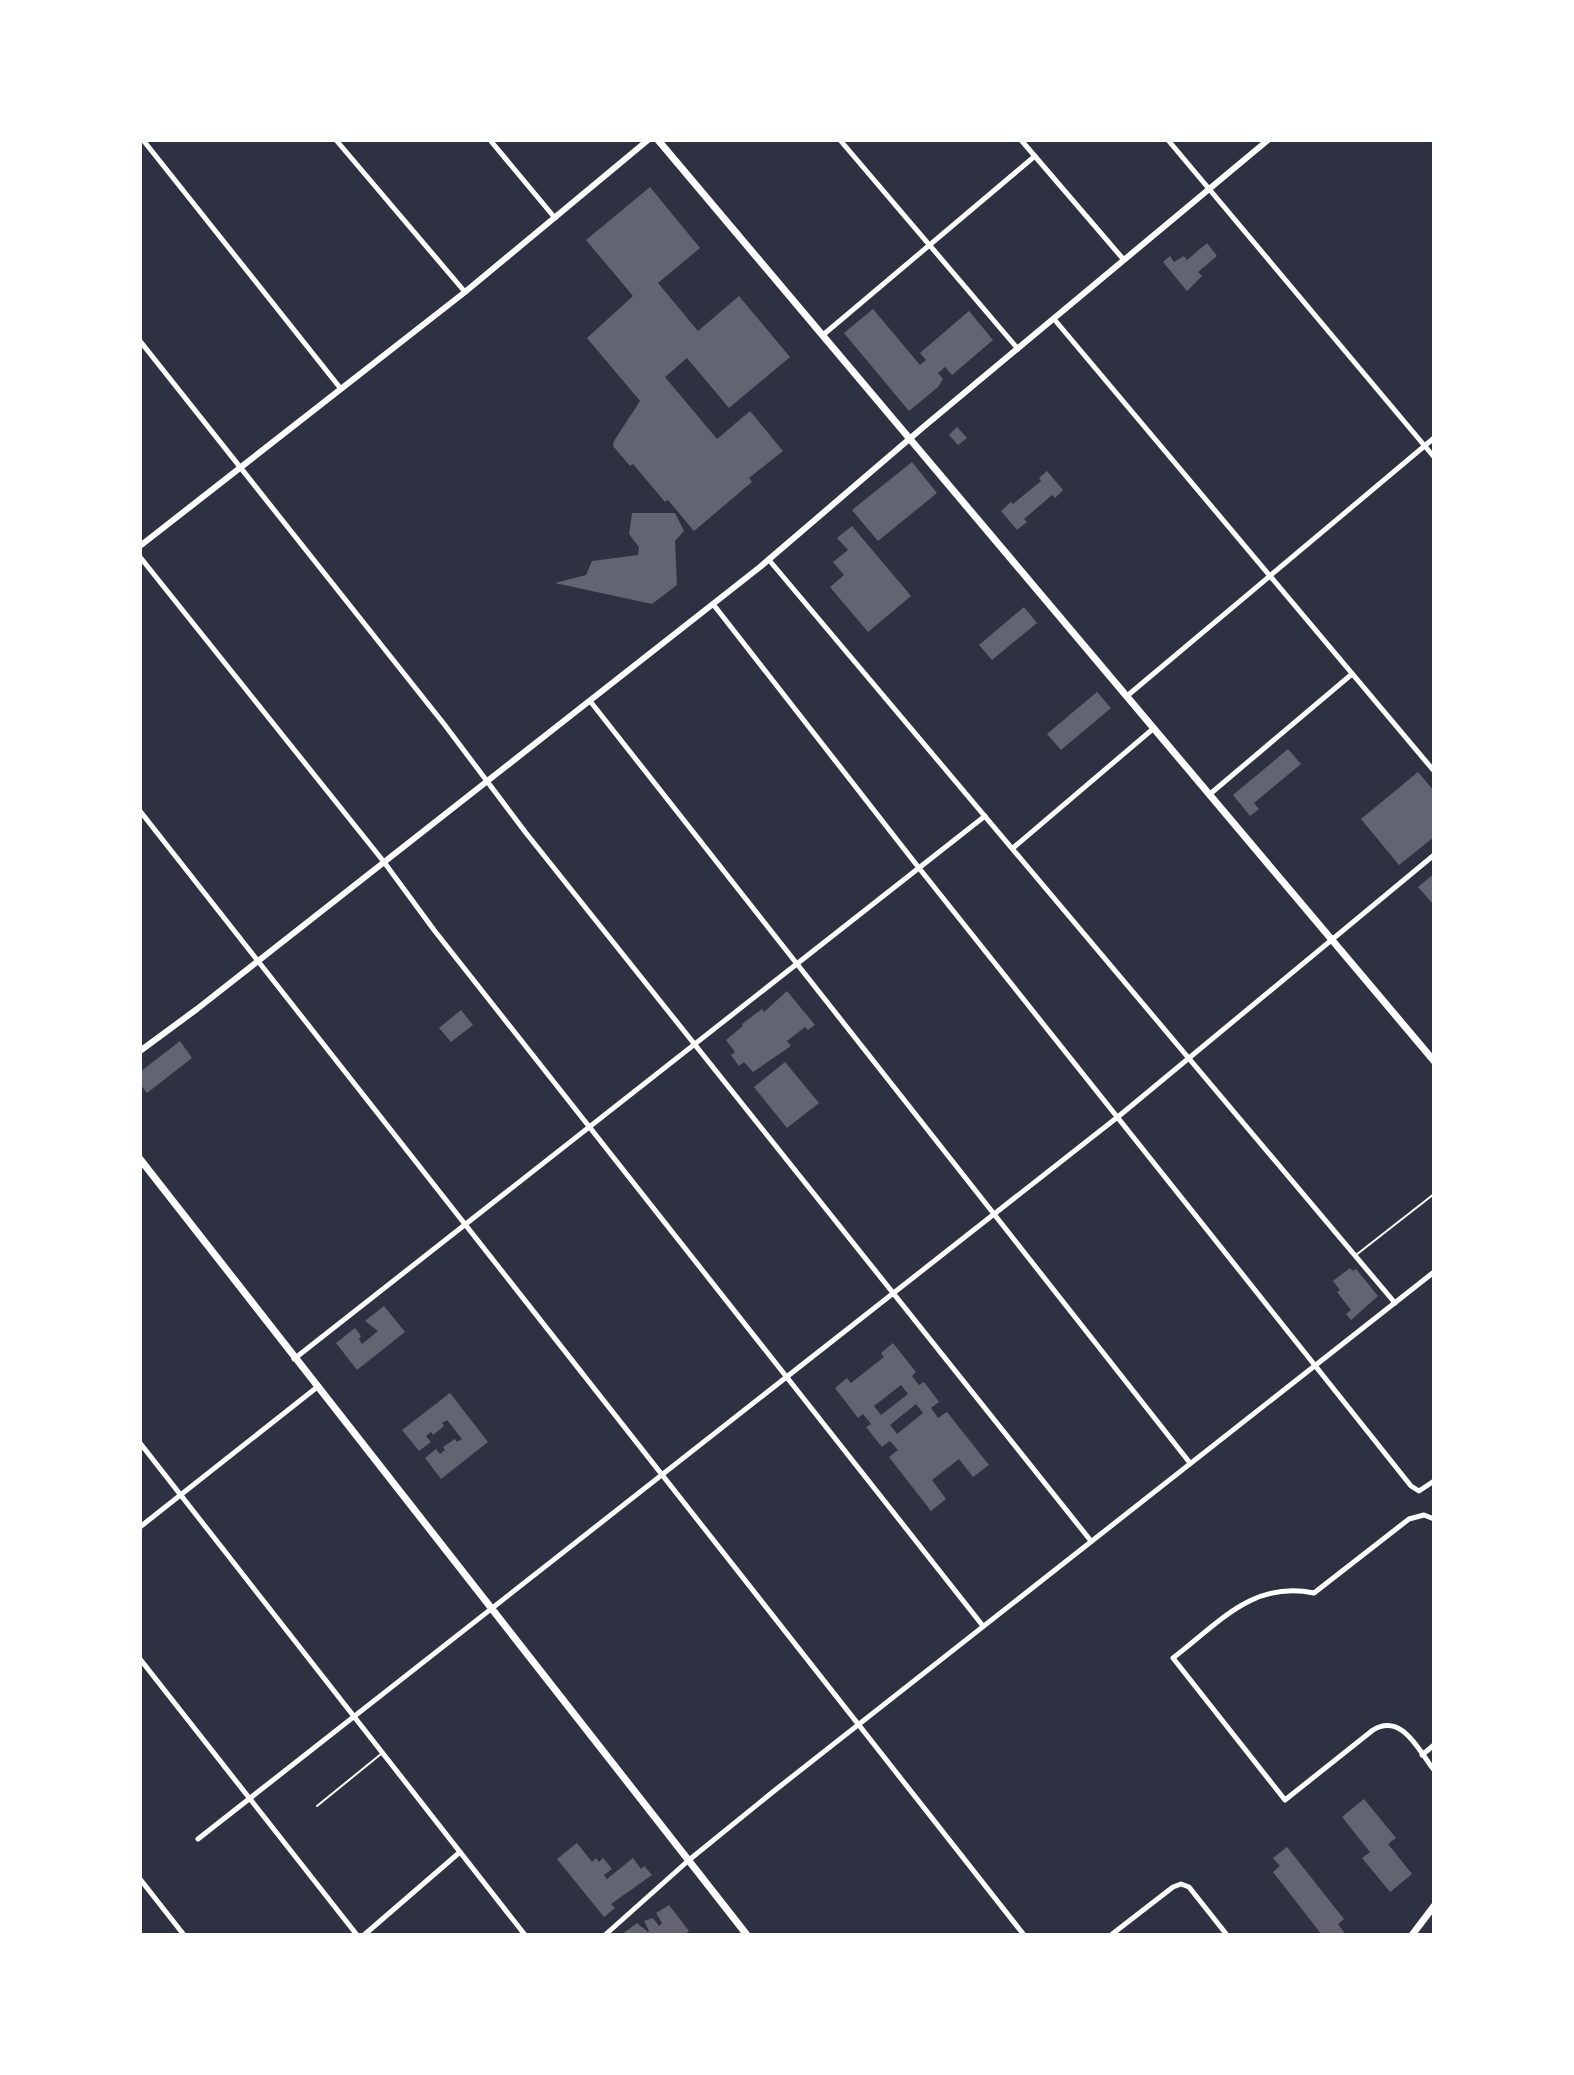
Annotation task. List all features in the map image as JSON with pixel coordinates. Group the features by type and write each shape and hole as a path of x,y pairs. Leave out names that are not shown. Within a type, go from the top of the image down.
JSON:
{"main road":[{"path":"658,140 1434,1061"},
{"path":"140,1159 316,1388 747,1935"},
{"path":"1412,1935 1434,1906"}],"street":[{"path":"143,140 341,389"},
{"path":"336,140 465,292"},
{"path":"490,140 555,218"},
{"path":"140,546 465,292 648,140"},
{"path":"840,140 1019,350"},
{"path":"1021,140 1124,261"},
{"path":"1168,140 1434,457"},
{"path":"140,1051 769,560 1268,140"},
{"path":"823,335 1035,156"},
{"path":"1054,319 1434,771"},
{"path":"140,341 694,1044 1091,1541"},
{"path":"1127,696 1434,438"},
{"path":"140,557 384,862 983,1626"},
{"path":"769,560 1395,1303"},
{"path":"713,604 1411,1486 1419,1491 1434,1481"},
{"path":"1210,794 1352,674"},
{"path":"590,701 1190,1463"},
{"path":"1013,848 1154,728"},
{"path":"140,811 1024,1935"},
{"path":"294,1359 985,816"},
{"path":"198,1839 1119,1116 1434,855"},
{"path":"605,1935 689,1860 858,1724 1434,1272"},
{"path":"140,1527 316,1388"},
{"path":"140,1443 525,1935"},
{"path":"1434,1519 1424,1515 1409,1519 1314,1593 1291,1589 1265,1593 1248,1600 1173,1658 1285,1800 1373,1730 1389,1725 1402,1729 1434,1770"},
{"path":"140,1659 357,1935"},
{"path":"1422,1755 1434,1745"},
{"path":"364,1935 460,1852"},
{"path":"140,1879 184,1935"},
{"path":"1111,1935 1181,1884 1189,1887 1227,1935"}],"lane":[{"path":"1355,1255 1434,1194"},
{"path":"317,1806 382,1753"}],"building":[{"path":"650,187 700,248 658,283 698,331 739,296 790,357 729,408 687,358 665,377 717,439 750,411 783,451 749,478 752,482 694,531 668,500 665,502 633,464 630,466 613,446 640,401 587,338 633,296 586,240"},
{"path":"1207,243 1217,256 1198,272 1202,276 1187,291 1163,262 1170,256 1174,262 1184,256 1187,260"},
{"path":"873,309 920,365 926,360 920,353 969,311 993,340 952,375 945,367 938,373 943,379 938,387 909,411 844,333"},
{"path":"957,427 967,438 958,445 949,435"},
{"path":"912,462 937,493 878,541 852,510"},
{"path":"1047,471 1063,490 1055,498 1052,495 1024,519 1027,522 1017,530 1001,511 1041,481 1039,478"},
{"path":"632,513 675,513 684,531 675,541 677,585 652,604 555,583 586,575 592,561 638,555 639,547 629,534"},
{"path":"852,526 911,596 868,632 830,587 844,575 833,562 848,550 837,538"},
{"path":"1024,607 1037,623 992,660 979,645"},
{"path":"1097,692 1111,708 1061,750 1047,734"},
{"path":"1288,749 1301,764 1254,803 1259,809 1250,816 1233,795"},
{"path":"1418,772 1434,791 1434,837 1399,865 1361,819"},
{"path":"1434,874 1434,905 1418,887"},
{"path":"787,991 815,1025 808,1030 805,1027 787,1041 791,1046 753,1072 744,1062 739,1066 731,1055 735,1052 726,1040 742,1024 762,1009 764,1012"},
{"path":"461,1010 473,1025 451,1042 439,1028"},
{"path":"180,1041 192,1058 147,1093 140,1084 140,1072"},
{"path":"785,1062 819,1103 787,1128 754,1087"},
{"path":"1350,1268 1353,1271 1356,1269 1378,1296 1351,1320 1346,1314 1351,1310 1337,1292 1340,1290 1333,1281"},
{"path":"384,1306 405,1332 357,1370 336,1343 355,1328 362,1344 378,1331 365,1321"},
{"path":"893,1343 916,1372 912,1376 919,1385 924,1382 939,1402 931,1408 938,1418 947,1412 989,1465 973,1477 959,1459 932,1480 946,1499 931,1511 889,1457 898,1450 890,1441 882,1447 866,1427 871,1424 863,1414 858,1418 835,1388 847,1378 851,1383 884,1357 881,1353","holes":["901,1385 908,1394 881,1415 874,1406","916,1404 923,1413 897,1434 890,1425"]},
{"path":"450,1393 488,1442 441,1479 425,1458 436,1449 440,1454 445,1450 443,1447 455,1439 457,1442 462,1439 447,1420 433,1435 431,1432 426,1436 431,1442 419,1451 402,1430"},
{"path":"1364,1799 1396,1838 1388,1844 1412,1874 1390,1892 1362,1858 1370,1852 1342,1817"},
{"path":"577,1843 592,1862 603,1858 612,1869 604,1875 607,1879 633,1858 641,1869 644,1866 652,1875 611,1904 615,1908 604,1917 557,1859"},
{"path":"1287,1847 1344,1919 1338,1924 1346,1935 1322,1935 1273,1872 1280,1866 1273,1858"},
{"path":"669,1905 689,1931 684,1935 621,1935 637,1923 648,1932 644,1921 653,1918 659,1926 662,1923 656,1913"}]}
